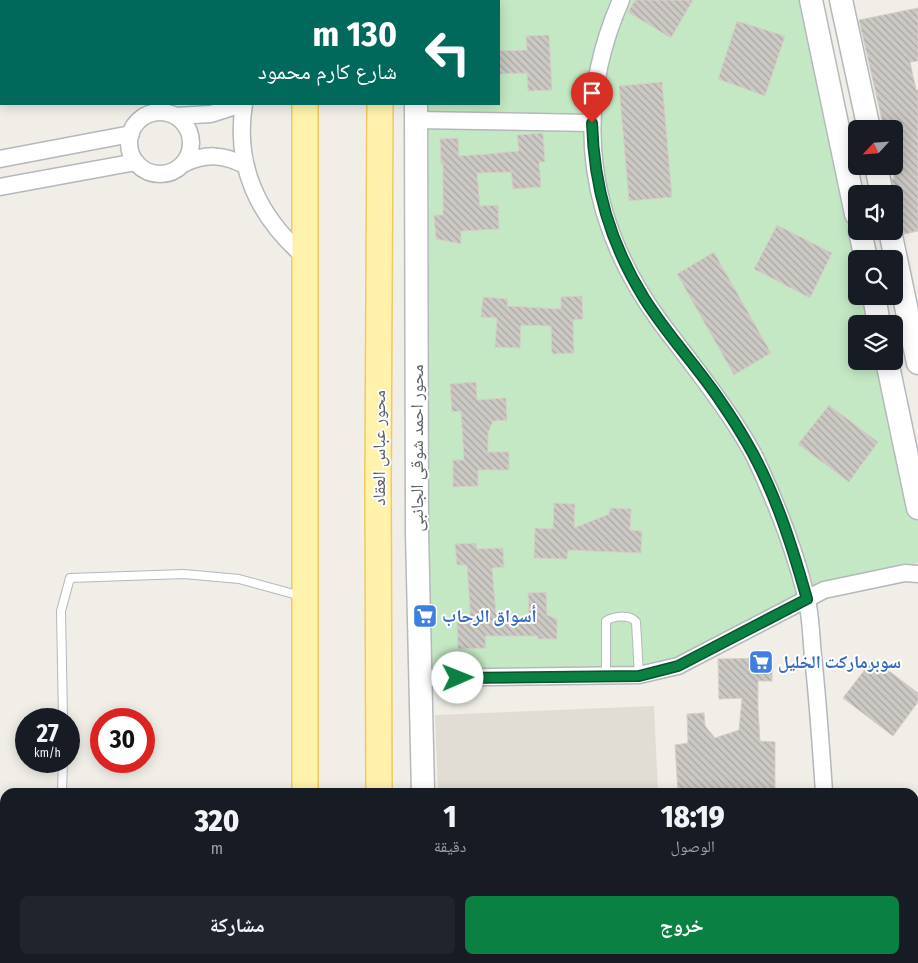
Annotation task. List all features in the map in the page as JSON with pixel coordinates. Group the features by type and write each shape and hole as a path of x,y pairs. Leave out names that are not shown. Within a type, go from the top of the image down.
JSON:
{"main road":[{"path":"305,788 306,105"},
{"name":"محور عباس العقاد","path":"379,788 380,105"}],"street":[{"path":"621,0 614,15 601,60 595,91 592,123 596,180 603,208 621,255 645,299 721,402 757,461 789,538 807,599 821,733 824,788"},
{"path":"810,0 850,185"},
{"path":"841,0 866,120"},
{"path":"176,116 211,114 240,105"},
{"path":"243,105 242,129 246,166 251,183 267,216 284,238 305,257"},
{"path":"158,112 176,116 183,122 191,138 188,157 176,170 159,174 150,172 136,162 130,148 131,134 135,125 141,118 158,112"},
{"path":"416,112 592,123"},
{"name":"محور احمد شوقى الجانبى","path":"416,112 417,523 423,788"},
{"path":"0,159 131,134"},
{"path":"32,152 37,180"},
{"path":"183,164 193,159 215,155 226,156 246,166"},
{"path":"0,187 136,162"},
{"path":"892,240 918,362"},
{"path":"889,370 918,508"},
{"path":"421,678 639,676 678,666 807,599 834,588 912,573 918,562"}],"lane":[{"path":"63,708 61,611 70,578 184,574 240,579 305,597"},
{"path":"606,676 606,621 608,618 630,617 634,618 636,622 639,676"},
{"path":"62,788 63,773"}],"shaded area":[{"path":"654,706 658,788 438,788 435,715"}],"green space":[{"path":"500,0 810,0 850,185 848,185 848,240 856,240 856,250 848,250 848,305 876,305 877,315 848,315 848,370 889,370 918,508 918,562 905,573 834,588 678,666 421,678 416,105 500,105"}],"building":[{"path":"635,0 693,0 671,38 628,12"},
{"path":"918,8 918,61 910,62 916,90 918,90 918,231 904,234 903,185 893,185 892,179 894,179 894,175 903,175 903,120 882,120 859,20"},
{"path":"737,21 785,36 765,96 718,79"},
{"path":"549,35 552,90 528,91 527,73 500,74 500,51 527,50 526,36"},
{"path":"662,82 672,197 629,201 619,86"},
{"path":"543,133 545,162 539,162 541,187 513,189 511,172 477,173 480,206 498,205 499,229 461,231 461,244 436,239 434,215 443,215 443,164 441,164 440,139 458,138 459,156 519,151 517,135"},
{"path":"777,225 832,253 810,298 754,269"},
{"path":"714,252 771,353 734,375 677,274"},
{"path":"582,296 583,319 573,320 574,353 552,354 551,326 521,325 520,348 495,347 497,318 481,317 483,297 508,299 507,306 561,309 561,297"},
{"path":"476,382 477,400 506,398 507,420 493,421 488,433 488,452 509,452 509,470 478,470 478,486 453,487 453,460 464,460 461,411 452,412 450,384"},
{"path":"829,405 878,442 849,482 798,444"},
{"path":"554,503 575,504 574,528 609,514 610,508 631,509 630,530 642,531 641,553 568,550 567,559 534,558 535,528 553,529"},
{"path":"476,543 477,549 503,548 504,567 492,568 496,614 510,618 529,618 528,593 546,592 547,615 557,619 557,639 538,639 538,636 485,636 486,648 458,649 457,621 471,624 467,565 457,565 455,544"},
{"path":"772,658 772,681 758,681 758,708 760,741 775,742 775,788 678,788 675,745 688,743 687,714 704,713 705,726 715,738 739,730 742,698 719,699 718,659"},
{"path":"873,659 918,693 918,702 893,736 843,698"}],"place":[{"name":"أسواق الرحاب","path":"425,616"},
{"name":"سوبرماركت الخليل","path":"761,662"}],"route":[{"path":"458,678 639,676 678,666 807,599 789,538 757,461 721,402 645,299 621,255 603,208 596,180 592,123"}]}
